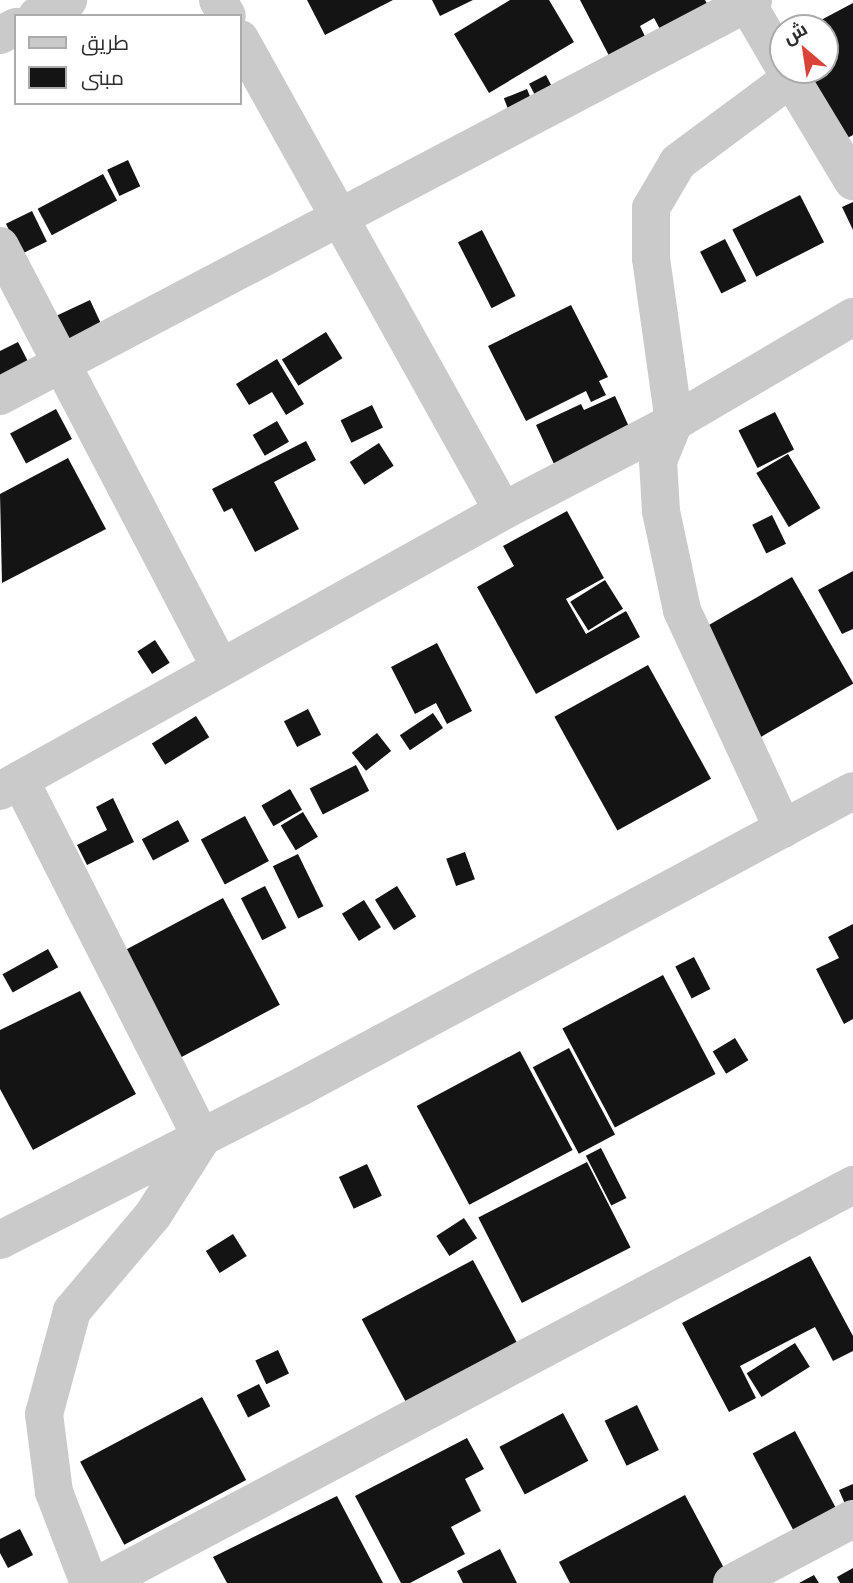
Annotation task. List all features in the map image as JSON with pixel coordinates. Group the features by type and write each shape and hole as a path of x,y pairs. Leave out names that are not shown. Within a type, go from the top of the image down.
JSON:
{"street":[{"path":"41,14 68,0"},
{"path":"0,396 339,220 748,1 769,39"},
{"path":"242,43 503,511"},
{"path":"771,84 678,162 651,208 651,258 674,422 658,461 661,511 682,610 783,830"},
{"path":"795,84 853,181"},
{"path":"0,246 64,363 221,668"},
{"path":"202,1138 10,786 503,511 674,422 853,317"},
{"path":"0,1240 202,1138 853,791"},
{"path":"89,1583 54,1492 44,1414 72,1311 153,1215 202,1138"},
{"path":"102,1583 853,1185"},
{"path":"732,1583 853,1519"}],"building":[{"path":"307,0 393,0 325,35"},
{"path":"432,0 473,0 440,16"},
{"path":"510,0 549,0 574,42 489,93 454,34"},
{"path":"580,0 705,0 717,22 669,46 654,18 640,26 654,55 618,73"},
{"path":"853,3 853,135 836,144 804,84 839,84 839,14 832,14"},
{"path":"546,75 562,107 545,116 529,84"},
{"path":"527,89 538,116 515,125 504,98"},
{"path":"128,160 140,186 119,196 107,170"},
{"path":"103,174 117,200 52,235 38,209"},
{"path":"800,195 824,242 756,277 732,230"},
{"path":"853,202 853,230 842,207"},
{"path":"32,211 47,242 21,254 6,224"},
{"path":"482,230 516,296 492,308 458,242"},
{"path":"725,239 746,281 721,294 700,252"},
{"path":"90,300 104,330 70,346 56,316"},
{"path":"571,305 608,377 599,381 606,395 591,402 586,391 526,421 488,346"},
{"path":"326,332 342,358 298,386 282,360"},
{"path":"18,342 36,377 0,397 0,351"},
{"path":"277,359 304,404 286,415 272,392 249,405 236,384"},
{"path":"615,396 630,429 554,464 536,425 581,404 584,410"},
{"path":"372,405 383,427 352,443 341,420"},
{"path":"56,409 72,439 26,463 10,433"},
{"path":"775,412 794,449 758,468 738,431"},
{"path":"277,421 289,442 265,456 253,435"},
{"path":"306,441 316,460 274,482 299,529 255,552 232,508 224,512 212,489"},
{"path":"379,443 394,466 364,485 350,462"},
{"path":"788,454 820,508 789,527 756,473"},
{"path":"68,458 106,529 2,583 0,494"},
{"path":"567,511 604,578 566,599 586,634 626,611 640,637 536,694 477,587 514,566 503,546"},
{"path":"772,515 786,544 766,553 752,525"},
{"path":"853,571 853,629 842,634 818,590"},
{"path":"792,577 853,684 751,743 690,636"},
{"path":"605,580 623,609 588,631 570,602"},
{"path":"155,640 170,663 152,674 137,651"},
{"path":"437,643 472,711 447,724 436,703 415,714 391,667"},
{"path":"648,665 711,779 617,831 554,717"},
{"path":"308,709 321,735 297,747 284,721"},
{"path":"433,713 443,728 410,750 400,735"},
{"path":"196,716 209,737 165,765 152,744"},
{"path":"377,733 391,751 366,771 352,753"},
{"path":"356,765 369,791 323,814 310,789"},
{"path":"290,789 302,810 273,826 261,806"},
{"path":"113,798 134,842 87,865 77,845 107,830 96,807"},
{"path":"303,812 318,837 296,850 281,825"},
{"path":"245,816 269,861 225,885 201,839"},
{"path":"178,820 189,841 153,860 142,839"},
{"path":"465,852 475,879 456,886 446,859"},
{"path":"298,854 323,906 298,918 273,866"},
{"path":"265,886 286,928 262,940 241,898"},
{"path":"397,886 416,917 394,930 375,900"},
{"path":"223,898 280,1005 170,1063 114,956"},
{"path":"364,900 381,927 359,941 342,914"},
{"path":"853,924 853,1019 844,1024 816,969 839,958 828,937"},
{"path":"48,949 58,967 13,993 3,974"},
{"path":"694,957 710,989 692,999 675,967"},
{"path":"663,975 716,1074 615,1127 562,1029"},
{"path":"80,991 136,1094 33,1150 0,1089 0,1030"},
{"path":"735,1038 748,1060 726,1074 713,1051"},
{"path":"569,1048 615,1135 579,1154 533,1067"},
{"path":"520,1051 573,1150 469,1205 417,1106"},
{"path":"601,1148 626,1198 611,1206 586,1156"},
{"path":"587,1162 631,1248 522,1303 478,1217"},
{"path":"367,1164 382,1196 354,1209 339,1177"},
{"path":"464,1218 477,1238 449,1256 436,1236"},
{"path":"233,1234 247,1256 220,1273 206,1251"},
{"path":"810,1256 853,1336 853,1351 833,1361 815,1327 740,1366 756,1398 729,1412 682,1323"},
{"path":"473,1260 521,1351 410,1410 362,1319"},
{"path":"795,1343 810,1367 761,1397 747,1373"},
{"path":"278,1350 289,1374 266,1384 255,1361"},
{"path":"259,1384 270,1406 248,1418 237,1395"},
{"path":"202,1397 246,1480 124,1545 80,1462"},
{"path":"637,1405 659,1450 627,1466 605,1421"},
{"path":"563,1413 588,1461 525,1494 499,1447"},
{"path":"795,1431 840,1515 797,1537 753,1454"},
{"path":"467,1438 484,1469 465,1479 481,1511 451,1527 465,1554 410,1583 401,1583 355,1496"},
{"path":"853,1484 853,1517 851,1518 839,1490"},
{"path":"685,1495 732,1583 570,1583 559,1562"},
{"path":"337,1496 383,1583 227,1583 213,1557"},
{"path":"20,1529 33,1555 8,1568 0,1553 0,1539"},
{"path":"500,1549 517,1583 463,1583 457,1571"},
{"path":"853,1568 853,1583 840,1583 837,1577"},
{"path":"814,1575 819,1583 799,1583"}]}
